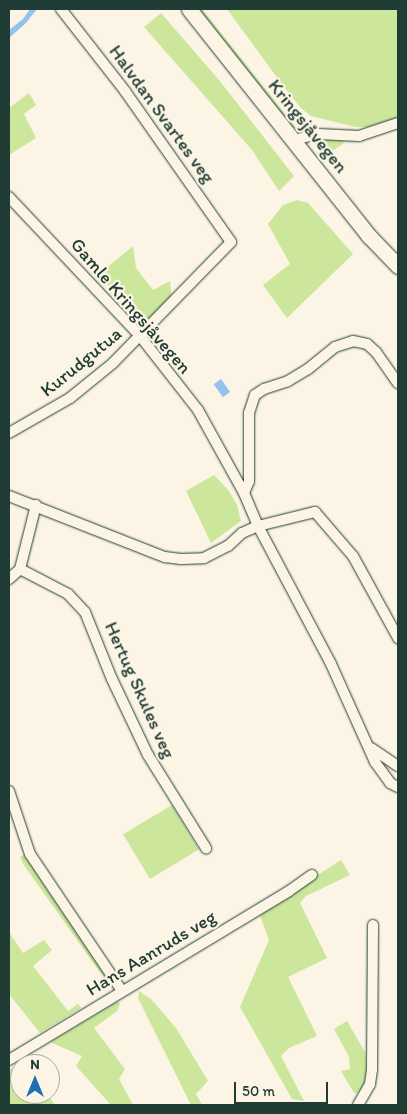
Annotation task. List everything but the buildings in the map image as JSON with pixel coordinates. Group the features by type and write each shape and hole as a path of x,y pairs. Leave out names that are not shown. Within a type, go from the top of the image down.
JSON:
{"street":[{"name":"Halvdan Svartes veg","path":"61,9 125,91 231,242"},
{"name":"Kringsjåvegen","path":"189,9 369,236 398,266"},
{"path":"294,140 318,134 359,136 398,123"},
{"name":"Gamle Kringsjåvegen","path":"9,197 140,336 198,410 244,493 258,526 331,664 384,776 398,788"},
{"name":"Kurudgutua","path":"9,433 70,398 113,363 231,242"},
{"path":"244,493 249,480 249,413 255,395 264,389 288,381 308,369 335,347 353,340 367,344 376,352 398,383"},
{"path":"9,496 156,553 182,559 204,558 228,546 242,533 258,526 315,512 353,556 398,638"},
{"path":"9,579 20,569 36,505"},
{"name":"Hertug Skules veg","path":"20,569 68,594 85,612 112,679 148,755 206,848"},
{"path":"370,748 398,766"},
{"path":"9,791 30,854 122,991"},
{"name":"Hans Aanruds veg","path":"9,1060 312,875"},
{"path":"358,1105 370,1084 372,1070 373,925"}],"green space":[{"path":"196,9 202,9 297,129 289,125"},
{"path":"227,9 398,9 398,118 368,127 355,127 311,116 302,109 284,87"},
{"path":"161,13 219,80 294,176 279,191 252,150 144,27"},
{"path":"29,93 36,105 24,114 36,138 9,155 9,108"},
{"path":"319,137 343,140 344,143 327,155 322,154 312,139"},
{"path":"297,200 308,203 353,254 287,318 263,285 290,264 268,224 283,205"},
{"path":"133,246 136,268 153,290 170,281 172,298 150,320 131,310 98,275"},
{"path":"214,475 229,491 237,505 241,521 211,543 186,491"},
{"path":"172,805 199,850 150,879 123,834"},
{"path":"25,854 110,979 109,985 23,864 20,857"},
{"path":"341,860 350,875 306,896 300,903 327,958 288,977 317,1036 289,1048 281,1056 304,1101 292,1099 240,1007 269,940 259,913"},
{"path":"9,932 23,953 44,940 52,950 33,966 68,1011 78,1004 81,1008 40,1033 9,994"},
{"path":"139,991 151,999 176,1028 208,1081 196,1094 202,1105 191,1105 138,998"},
{"path":"118,1001 120,1004 117,1011 94,1028 125,1069 119,1079 133,1105 111,1105 76,1066 82,1056 50,1042"},
{"path":"347,1021 365,1052 367,1067 365,1084 357,1093 354,1093 341,1071 350,1069 349,1057 334,1029"},
{"path":"9,1070 10,1104 55,1105 9,1105"}],"water":[{"path":"30,9 37,9 26,23 9,38 9,30 23,19"},
{"path":"221,379 230,392 223,397 214,384"}]}
